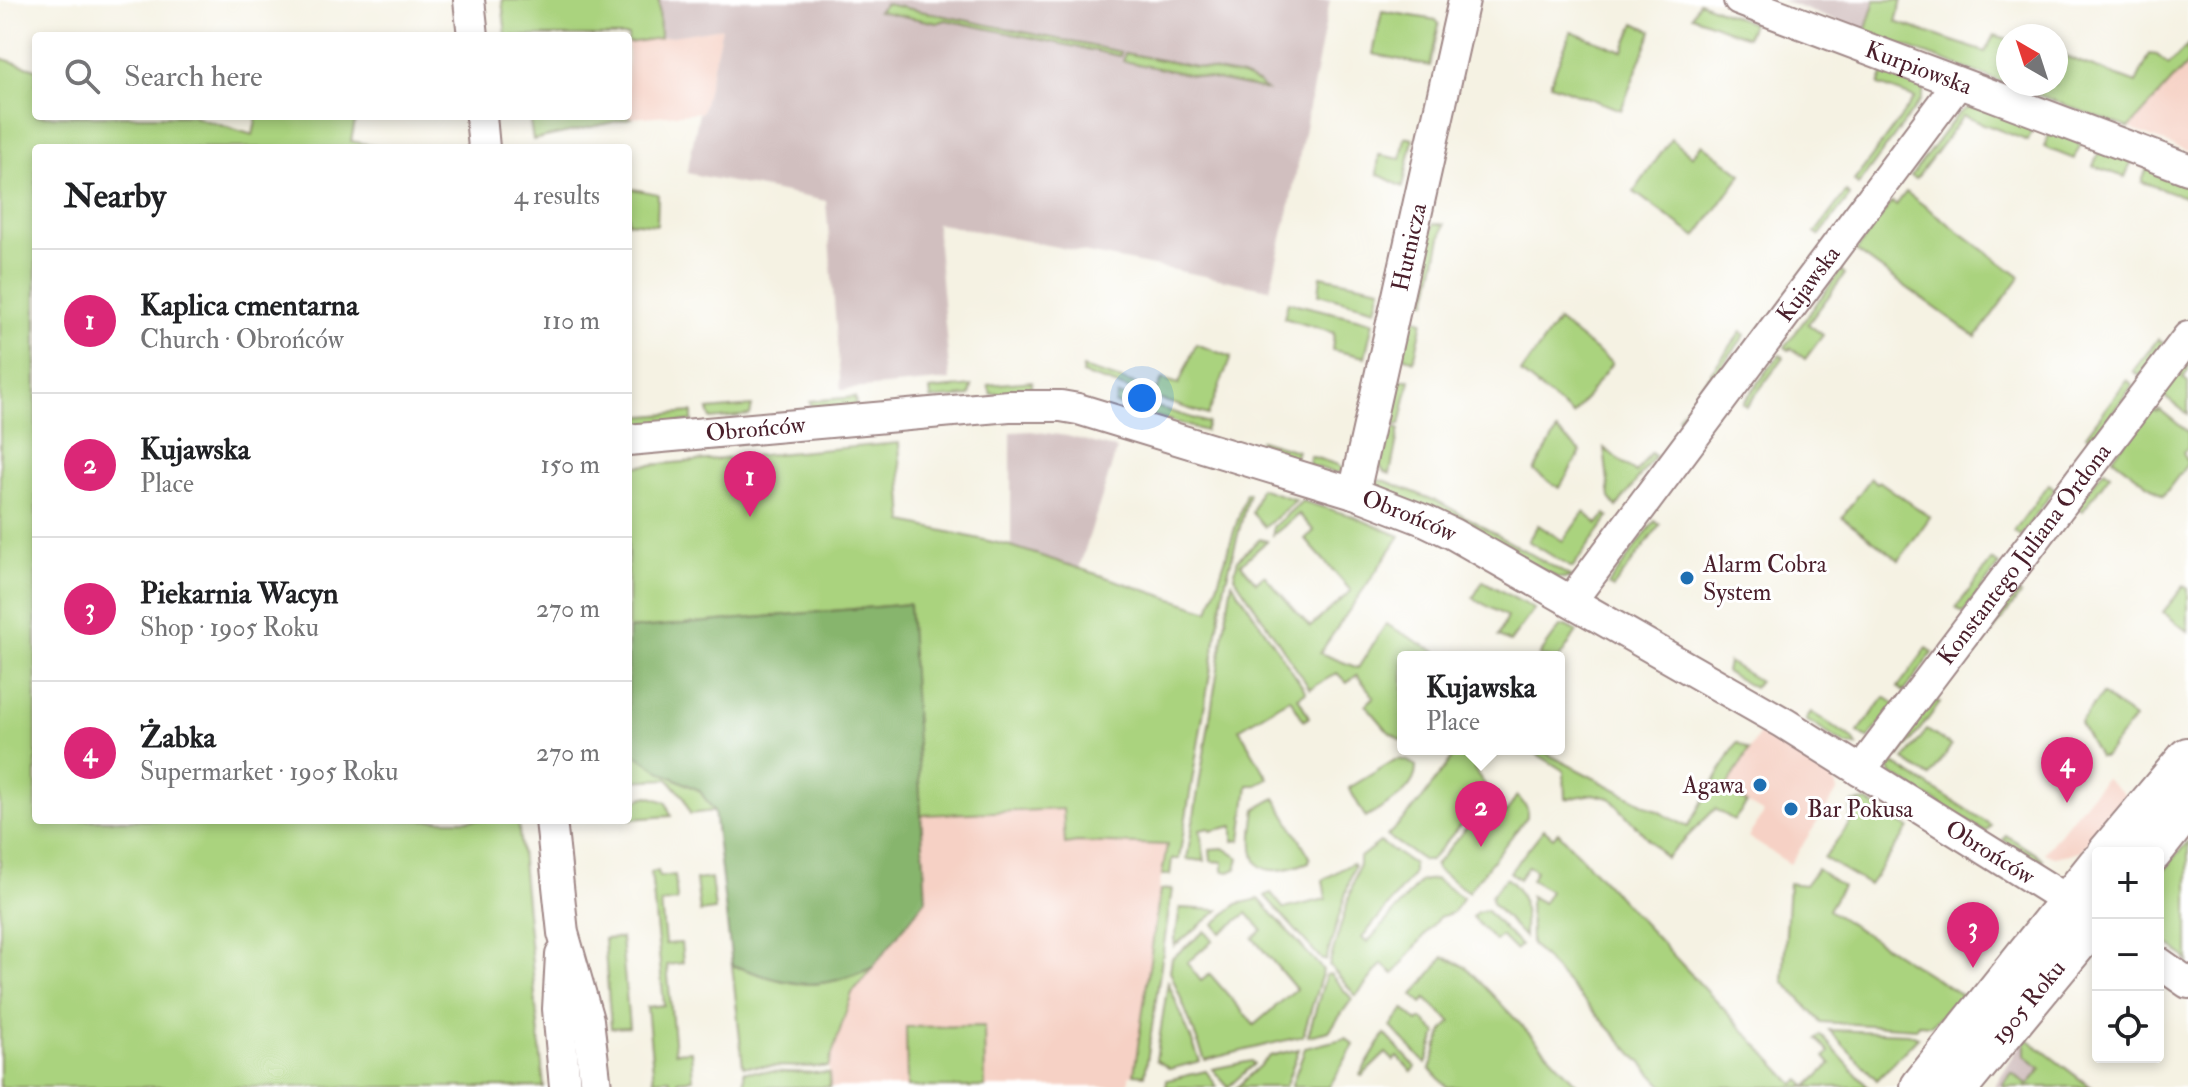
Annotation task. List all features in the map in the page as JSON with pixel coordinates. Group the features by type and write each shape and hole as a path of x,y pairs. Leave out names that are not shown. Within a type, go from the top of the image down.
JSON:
{"main road":[{"path":"2113,847 2188,758"},
{"path":"2156,847 2188,806"},
{"name":"1905 Roku","path":"1921,1087 2090,914"},
{"name":"1905 Roku","path":"1958,1087 2090,914"}],"street":[{"path":"469,0 473,32"},
{"name":"Hutnicza","path":"1354,493 1464,0"},
{"name":"Kurpiowska","path":"1739,0 2188,169"},
{"name":"Kujawska","path":"1571,601 1958,83"},
{"path":"481,120 484,144"},
{"name":"Konstantego Juliana Ordona","path":"1860,771 2188,337"},
{"name":"Obrońców","path":"632,440 1009,406 1061,406 1354,493 1426,521 1705,676 2090,914"},
{"path":"551,824 563,933 558,1009 565,1087"},
{"path":"563,933 588,1020 596,1087"},
{"path":"2164,966 2188,983"}],"shaded area":[{"path":"659,0 1330,0 1270,289 936,223 950,380 841,390 826,201 687,173 699,113 702,112 722,28 660,38"},
{"path":"1781,0 1875,0 1865,32"},
{"path":"722,28 702,112 632,118 632,42"},
{"path":"2188,63 2188,152 2129,128"},
{"path":"1031,431 1067,436 1117,449 1079,568 1011,546 1011,432"},
{"path":"1761,731 1766,738 1832,778 1836,785 1837,791 1790,864 1748,837 1764,813 1725,790"},
{"path":"2105,778 2127,796 2080,852 2054,857 2044,853"},
{"path":"1063,809 1065,844 1168,845 1134,1074 1129,1076 1129,1087 830,1087 828,1061 852,993 926,899 921,815"},
{"path":"2025,1037 2094,1087 1994,1087"}],"green space":[{"path":"502,0 659,0 660,38 632,42 632,32 506,32"},
{"path":"1875,0 1902,0 1896,22 1985,52 1996,36 1996,80 1865,32"},
{"path":"1699,2 1752,23 1747,37 1692,16"},
{"path":"886,4 1121,52 1120,56 946,20 937,23 878,11"},
{"path":"1382,11 1436,20 1439,24 1430,66 1373,54"},
{"path":"1635,23 1652,31 1621,110 1550,84 1571,31 1623,51"},
{"path":"2188,45 2188,63 2129,128 2041,96 2068,96 2068,58 2136,83 2150,54 2157,55 2169,65"},
{"path":"1125,53 1242,76 1266,90 1123,61"},
{"path":"0,58 32,68 32,120 204,120 253,135 256,120 355,120 351,141 366,144 32,144 32,824 518,824 544,1087 0,1087"},
{"path":"1885,70 1926,84 1921,100 1858,185 1854,181 1915,98 1879,85"},
{"path":"1974,104 2034,124 2028,141 1963,116 1916,179 1911,176 1958,114"},
{"path":"530,120 622,120 533,140"},
{"path":"2051,130 2081,144 2074,159 2044,147"},
{"path":"1405,137 1413,139 1403,187 1377,174 1379,155 1401,159"},
{"path":"1671,139 1692,156 1702,144 1742,174 1696,237 1634,192"},
{"path":"2101,147 2133,158 2125,177 2093,166"},
{"path":"2148,165 2188,182 2188,198 2142,182"},
{"path":"632,189 658,194 657,225 632,222"},
{"path":"1846,192 1850,196 1819,236 1815,233"},
{"path":"1906,192 2020,277 1976,337 1856,251 1892,202 1896,205"},
{"path":"1433,224 1444,224 1427,302 1416,298"},
{"path":"1841,270 1845,274 1808,324 1823,335 1805,359 1785,347"},
{"path":"1321,276 1381,288 1376,309 1319,294"},
{"path":"1288,302 1373,322 1365,357 1332,350 1334,333 1284,318"},
{"path":"1411,317 1423,321 1414,361 1403,356"},
{"path":"1558,321 1612,363 1573,415 1521,373"},
{"path":"1741,332 1745,335 1682,420 1678,417"},
{"path":"2158,339 2164,343 2140,376 2133,371"},
{"path":"1196,344 1231,357 1208,415 1082,374 1083,368 1157,391 1162,379 1179,384"},
{"path":"1780,354 1784,357 1747,406 1743,403"},
{"path":"2188,358 2188,371 2183,378 2188,382 2188,414 2161,394"},
{"path":"1398,380 1410,380 1400,425 1388,423"},
{"path":"2127,380 2133,385 2092,440 2086,435"},
{"path":"1032,381 1030,391 991,394 988,385"},
{"path":"972,386 970,396 931,399 930,390"},
{"path":"1118,395 1208,423 1205,431 1115,404"},
{"path":"855,397 856,406 812,410 810,401"},
{"path":"752,406 750,415 711,419 708,410"},
{"path":"2151,407 2157,412 2159,409 2188,432 2188,447 2183,453 2188,463 2163,496 2113,458"},
{"path":"692,412 692,421 636,426 633,417"},
{"path":"1387,427 1399,429 1390,474 1384,472 1378,463"},
{"path":"1557,431 1581,452 1559,488 1534,471"},
{"path":"1260,440 1297,451 1294,459 1259,450"},
{"path":"899,443 904,522 1011,546 1209,611 1246,493 1249,493 1225,584 1179,859 1172,859 1170,875 1162,875 1167,845 1065,844 1063,809 921,815 908,604 632,629 632,467"},
{"path":"1604,448 1636,473 1651,453 1655,456 1617,507 1610,498"},
{"path":"1310,456 1338,465 1345,471 1335,473 1309,465"},
{"path":"2104,470 2110,474 2083,511 2076,507"},
{"path":"1871,478 1930,517 1899,560 1842,517"},
{"path":"1371,480 1386,481 1441,503 1573,578 1558,578 1382,489"},
{"path":"2049,484 2055,489 2020,536 2014,531"},
{"path":"1260,488 1296,500 1265,527 1252,513"},
{"path":"1302,501 1352,516 1400,536 1320,653 1358,668 1386,624 1434,651 1397,651 1397,737 1366,705 1374,697 1357,675 1347,683 1337,673 1310,689 1234,576 1238,559 1260,539 1267,541 1241,564 1256,582 1264,575 1310,627 1351,591 1305,539 1314,531 1299,514 1273,535 1273,527"},
{"path":"1584,512 1598,524 1606,514 1609,517 1572,568 1528,541 1538,525 1563,541"},
{"path":"1655,521 1660,525 1613,588 1608,585"},
{"path":"1992,560 1999,565 1963,613 1956,608"},
{"path":"1483,581 1534,609 1510,642 1498,637 1507,617 1473,598"},
{"path":"1232,582 1306,692 1298,697 1309,717 1304,721 1290,698 1239,729 1268,778 1257,785 1248,785 1241,840 1233,841 1233,826 1200,830 1205,861 1187,859"},
{"path":"2184,586 2188,589 2188,632 2163,612"},
{"path":"2016,591 2021,594 1978,651 1973,647"},
{"path":"909,604 926,899 873,967 835,981 802,984 770,978 732,965 714,811 699,790 663,773 632,752 632,629"},
{"path":"1566,626 1577,632 1564,651 1543,651 1560,627"},
{"path":"1927,648 1933,652 1904,692 1898,687"},
{"path":"1728,662 1759,681 1754,688 1726,672"},
{"path":"2102,694 2134,719 2104,757 2098,757 2080,723"},
{"path":"1885,697 1895,704 1868,739 1858,732"},
{"path":"1934,699 1940,703 1899,757 1893,754"},
{"path":"1811,712 1853,739 1857,746 1846,745 1806,720"},
{"path":"1927,730 1951,746 1930,777 1904,760"},
{"path":"1737,742 1749,750 1725,790 1747,803 1734,820 1715,809 1666,858 1610,798 1593,794 1565,799 1564,771 1539,755 1550,755 1688,827"},
{"path":"632,752 663,773 699,790 714,811 690,814 684,797 668,779 632,781"},
{"path":"1454,755 1479,755 1474,769 1489,791 1430,861 1424,861 1387,836 1419,803"},
{"path":"1395,760 1407,760 1416,767 1411,784 1398,797 1366,818 1349,788"},
{"path":"1884,762 1894,764 1991,825 1985,832 1892,774"},
{"path":"1517,795 1527,808 1527,817 1468,892 1436,869 1435,865 1493,796 1506,814"},
{"path":"648,796 666,802 671,816 632,819 632,809 640,799"},
{"path":"1275,798 1310,857 1309,862 1275,870 1265,869 1258,863 1253,842 1256,809"},
{"path":"1867,801 1909,828 1869,885 1824,858 1850,823 1852,803"},
{"path":"1544,829 1553,837 1558,832 1794,1084 1800,1080 1807,1087 1664,1087 1531,944 1530,896 1543,903 1550,891 1531,880 1536,871 1528,866 1519,879 1510,872"},
{"path":"2006,835 2043,859 2040,863 2003,840"},
{"path":"2188,841 2188,963 2184,956 2164,941 2164,871"},
{"path":"1380,842 1413,864 1413,875 1362,938 1367,943 1421,881 1435,879 1463,898 1452,913 1439,917 1394,974 1382,964 1356,996 1329,965 1359,858"},
{"path":"1224,848 1239,858 1236,869 1230,872 1223,871 1223,862 1211,861 1210,849"},
{"path":"1352,863 1354,866 1326,960 1322,960 1265,896 1271,893 1284,909 1326,899 1323,880"},
{"path":"1817,869 1842,886 1828,910 1963,996 1931,1025 1918,1024 1916,1028 1821,1022 1783,981 1789,883 1805,885"},
{"path":"658,871 659,877 675,875 677,901 661,903 665,944 681,943 683,963 667,965 675,1052 691,1051 693,1079 678,1080 679,1087 671,1087 670,1079 654,1080 647,1007 664,1005 651,872"},
{"path":"711,878 715,910 700,912 696,880"},
{"path":"1506,878 1522,898 1524,937 1492,903 1491,896"},
{"path":"1172,889 1145,1075 1134,1074 1160,890"},
{"path":"1259,899 1323,970 1303,1036 1205,1060 1170,971 1172,958 1205,931 1213,940 1187,963 1201,981 1210,974 1254,1025 1296,989 1253,938 1262,930 1247,913 1221,933 1214,924 1237,904"},
{"path":"1180,908 1219,910 1174,946"},
{"path":"1486,910 1520,946 1515,950 1501,936 1495,941 1472,917"},
{"path":"621,938 629,1027 611,1028 604,939"},
{"path":"1444,957 1466,967 1580,1087 1447,1087 1430,1069 1443,1031 1451,1022 1426,999 1422,1003 1413,995"},
{"path":"732,965 770,978 802,984 835,981 873,967 852,993 828,1067 743,1066"},
{"path":"1330,974 1352,999 1329,1031 1308,1036 1326,975"},
{"path":"1168,982 1200,1061 1170,1069 1156,1060"},
{"path":"1404,1009 1418,1022 1422,1019 1437,1033 1426,1064 1391,1027"},
{"path":"984,1026 985,1087 907,1087 906,1027"},
{"path":"1829,1030 1909,1033 1918,1037 1877,1080"},
{"path":"1385,1034 1416,1067 1412,1072 1398,1057 1394,1061 1386,1053 1360,1075"},
{"path":"1821,1035 1868,1087 1807,1087 1831,1064 1825,1057 1829,1052 1817,1039"},
{"path":"2025,1037 2091,1087 2004,1087 2012,1073 2028,1085 2041,1069 2025,1056"},
{"path":"1346,1038 1354,1045 1329,1087 1291,1087 1305,1048"},
{"path":"1299,1049 1285,1087 1237,1087 1270,1056"},
{"path":"1251,1061 1254,1064 1228,1087 1212,1069"},
{"path":"744,1071 829,1073 830,1087 745,1087"},
{"path":"1206,1071 1217,1087 1166,1087 1167,1080"}],"place":[{"name":"Kaplica cmentarna","path":"750,517"},
{"name":"Alarm Cobra System","path":"1687,578"},
{"name":"Agawa","path":"1760,785"},
{"name":"Żabka","path":"2067,803"},
{"name":"Bar Pokusa","path":"1791,809"},
{"name":"Kujawska","path":"1481,847"},
{"name":"Piekarnia Wacyn","path":"1973,968"}]}
